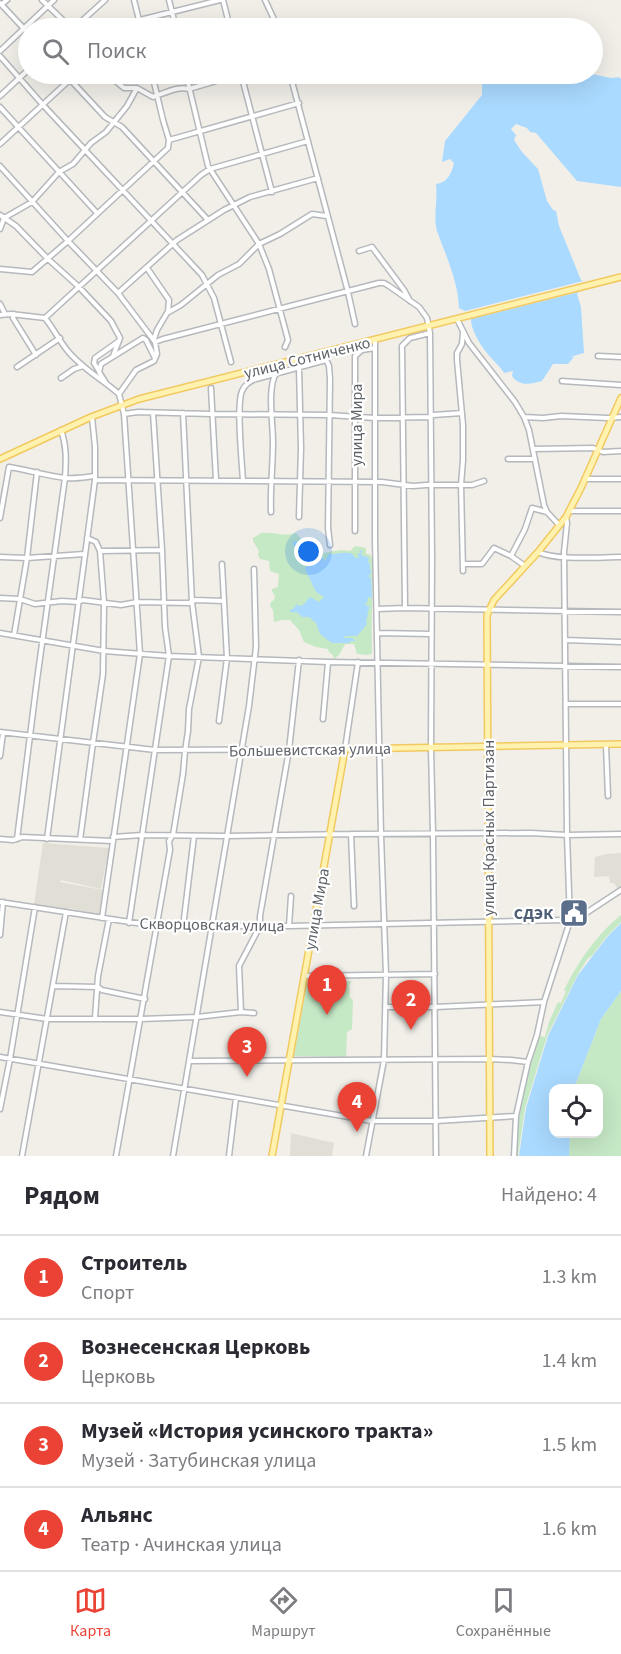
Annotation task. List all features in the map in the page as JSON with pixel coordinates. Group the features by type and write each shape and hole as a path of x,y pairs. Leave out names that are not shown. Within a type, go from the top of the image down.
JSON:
{"main road":[{"name":"улица Сотниченко","path":"0,459 122,404 621,277"},
{"path":"488,611 494,600 538,552 568,514 621,398"},
{"name":"улица Красных Партизан","path":"488,611 486,664 490,1156"},
{"name":"Большевистская улица","path":"345,749 621,744"},
{"name":"улица Мира","path":"272,1156 345,749"}],"street":[{"path":"7,0 1,4 18,22"},
{"path":"42,0 62,18"},
{"path":"34,18 54,0"},
{"path":"84,18 105,0"},
{"path":"134,0 139,18"},
{"path":"170,0 174,18"},
{"path":"147,18 222,0 227,18"},
{"path":"265,0 274,18"},
{"path":"0,51 18,34"},
{"path":"0,56 18,76"},
{"path":"0,96 18,80"},
{"path":"25,84 207,284 214,298 231,362"},
{"path":"0,144 66,84"},
{"path":"75,84 105,117 122,127 208,220"},
{"path":"119,84 124,88 137,88 153,97 181,87 189,89 206,84"},
{"path":"0,269 32,272 168,148 169,140 155,84"},
{"path":"188,84 210,170 259,244 269,269 288,340 285,347"},
{"path":"244,84 272,192"},
{"path":"293,84 355,324"},
{"path":"2,217 32,202 59,172 73,164 91,143 106,132 127,106 137,88"},
{"path":"169,140 299,103"},
{"path":"0,107 97,213"},
{"path":"45,318 201,175 210,170 308,141"},
{"path":"0,166 118,293 155,341"},
{"path":"118,293 173,244 233,205 250,197 318,178"},
{"path":"167,313 182,305 218,275 239,264 259,244 312,214 327,216"},
{"path":"0,229 2,217"},
{"path":"2,217 16,226 111,321 120,338 113,356"},
{"path":"359,251 372,247 411,302"},
{"path":"119,394 136,370 156,359 157,330 169,305 169,300 147,268"},
{"path":"155,341 379,283 384,283 419,307 429,325 436,1156"},
{"path":"0,303 2,315 15,314 45,318 68,350 83,366 98,380 119,394 124,414 140,654 102,918"},
{"path":"15,314 13,318 36,355"},
{"path":"457,318 474,350 524,417 529,430 547,512 560,526"},
{"path":"463,332 457,360 462,413 463,571"},
{"path":"405,608 402,346 410,338 430,333"},
{"path":"17,367 60,338"},
{"path":"99,372 101,364 143,338 156,359"},
{"path":"366,1156 384,1060 386,975 375,540 375,340"},
{"path":"107,384 94,363 95,358 119,341"},
{"name":"улица Мира","path":"355,531 355,356 362,350 375,348"},
{"path":"323,353 327,360 330,379 328,528 330,545"},
{"path":"598,356 621,357"},
{"path":"243,481 240,413 243,388 256,379 327,360"},
{"path":"61,378 83,366"},
{"path":"299,517 300,368"},
{"path":"271,512 273,378 276,373"},
{"path":"562,381 621,385"},
{"path":"211,388 216,481"},
{"path":"124,414 138,411 375,418 430,417 462,413"},
{"path":"129,922 169,656 165,627 153,413"},
{"path":"116,1156 170,850 169,841 183,774 189,709 199,657 192,602 183,413"},
{"path":"46,838 95,478 95,447 91,417"},
{"path":"524,417 621,417"},
{"path":"17,839 65,478 66,450 61,430"},
{"path":"533,449 593,448 621,451"},
{"path":"508,459 535,459"},
{"path":"0,518 9,467 65,478 128,480 382,482 403,486 472,485 484,482"},
{"path":"14,635 27,558 37,472"},
{"path":"585,479 621,479"},
{"path":"512,556 532,508 547,512"},
{"path":"514,1156 516,1116 528,1062 570,921 564,556 568,514 621,511"},
{"path":"80,840 103,674 104,651 104,603 100,552 96,542 87,538"},
{"path":"463,564 482,564 494,548 512,556 525,566"},
{"path":"100,552 162,550"},
{"path":"538,552 544,555 621,557"},
{"path":"0,557 27,558 84,554"},
{"path":"219,721 227,658 222,564"},
{"path":"174,1156 249,706 256,647 254,569"},
{"path":"0,598 20,599 35,604 83,600 121,604 224,601"},
{"path":"378,609 621,612"},
{"path":"0,633 104,651 169,656 328,662 621,667"},
{"path":"378,633 431,634"},
{"path":"565,640 621,642"},
{"path":"241,1012 239,966 260,926 289,750 299,660"},
{"path":"323,719 328,662"},
{"name":"улица Мира","path":"345,749 358,662"},
{"path":"566,704 621,704"},
{"path":"0,756 2,733"},
{"name":"Большевистская улица","path":"2,733 155,750 345,749"},
{"path":"606,745 608,796"},
{"path":"351,834 354,906"},
{"path":"0,839 13,840 22,837 80,840 142,835 621,834"},
{"path":"183,927 194,836"},
{"path":"570,921 577,919 621,890"},
{"path":"289,926 291,896"},
{"path":"0,934 2,902"},
{"name":"Скворцовская улица","path":"2,902 156,926 183,927 570,921"},
{"path":"0,1109 35,908"},
{"path":"22,1156 66,912"},
{"path":"95,1018 98,976 109,919"},
{"path":"304,976 435,974"},
{"path":"53,986 98,987 102,990 144,999"},
{"path":"385,1007 544,1002"},
{"path":"0,1012 47,1019 197,1017 241,1012 254,1013"},
{"path":"0,1057 372,1121 436,1121 516,1116"},
{"path":"190,1061 489,1059 528,1062"},
{"path":"229,1156 236,1098"}],"shaded area":[{"path":"43,843 109,848 101,889 61,880 60,882 103,890 99,915 69,908 68,910 34,904"},
{"path":"621,853 621,889 619,891 614,883 610,883 609,876 594,877 595,857"},
{"path":"291,1133 334,1143 332,1156 290,1156"}],"green space":[{"path":"261,533 287,535 296,533 300,537 301,548 314,549 323,553 350,551 355,546 366,548 366,554 373,559 372,653 357,654 354,644 345,644 334,659 328,649 304,642 299,630 290,620 274,622 273,610 270,606 275,596 272,589 278,587 279,574 270,571 269,561 260,559 258,555 259,551 253,538"},
{"path":"621,915 621,922 588,958 579,972 547,1036 525,1108 518,1156 514,1156 526,1080 539,1036 545,1037 549,1022 558,1002 561,1003 566,991 564,990 575,969 596,940"},
{"path":"352,981 349,985 350,997 353,1000 352,1029 347,1032 346,1057 294,1056 307,983"},
{"path":"621,991 621,1156 569,1156 570,1138 603,1138 603,1084 576,1084 601,1019"}],"water":[{"path":"603,76 619,77 621,79 621,187 577,181 536,133 516,124 511,129 516,135 514,140 538,169 547,201 556,211 559,226 583,281 465,311 459,308 454,278 437,231 436,184 448,177 454,163 450,159 442,162 445,141 482,95 482,84 603,84"},
{"path":"579,292 577,294 581,307 584,353 570,357 574,357 568,364 553,364 542,381 522,383 512,376 513,371 504,373 483,348 473,330 471,319"},
{"path":"296,541 302,550 320,553 325,561 329,554 347,553 358,558 357,554 360,550 362,550 361,555 369,558 371,574 368,576 371,578 372,598 368,597 367,603 364,604 370,607 367,613 367,624 357,636 345,636 344,638 352,638 356,641 332,643 320,634 316,623 309,617 290,612 297,604 303,605 310,597 319,602 324,597 316,592 305,569 310,560 294,547 293,542"},
{"path":"621,923 621,991 601,1019 576,1084 549,1084 549,1138 570,1138 569,1156 519,1156 526,1108 548,1036 578,975"}],"place":[{"name":"СДЭК","path":"574,913"},
{"name":"Строитель","path":"327,1015"},
{"name":"Вознесенская Церковь","path":"411,1030"},
{"name":"Музей «История усинского тракта»","path":"247,1077"},
{"name":"Альянс","path":"357,1132"}]}
